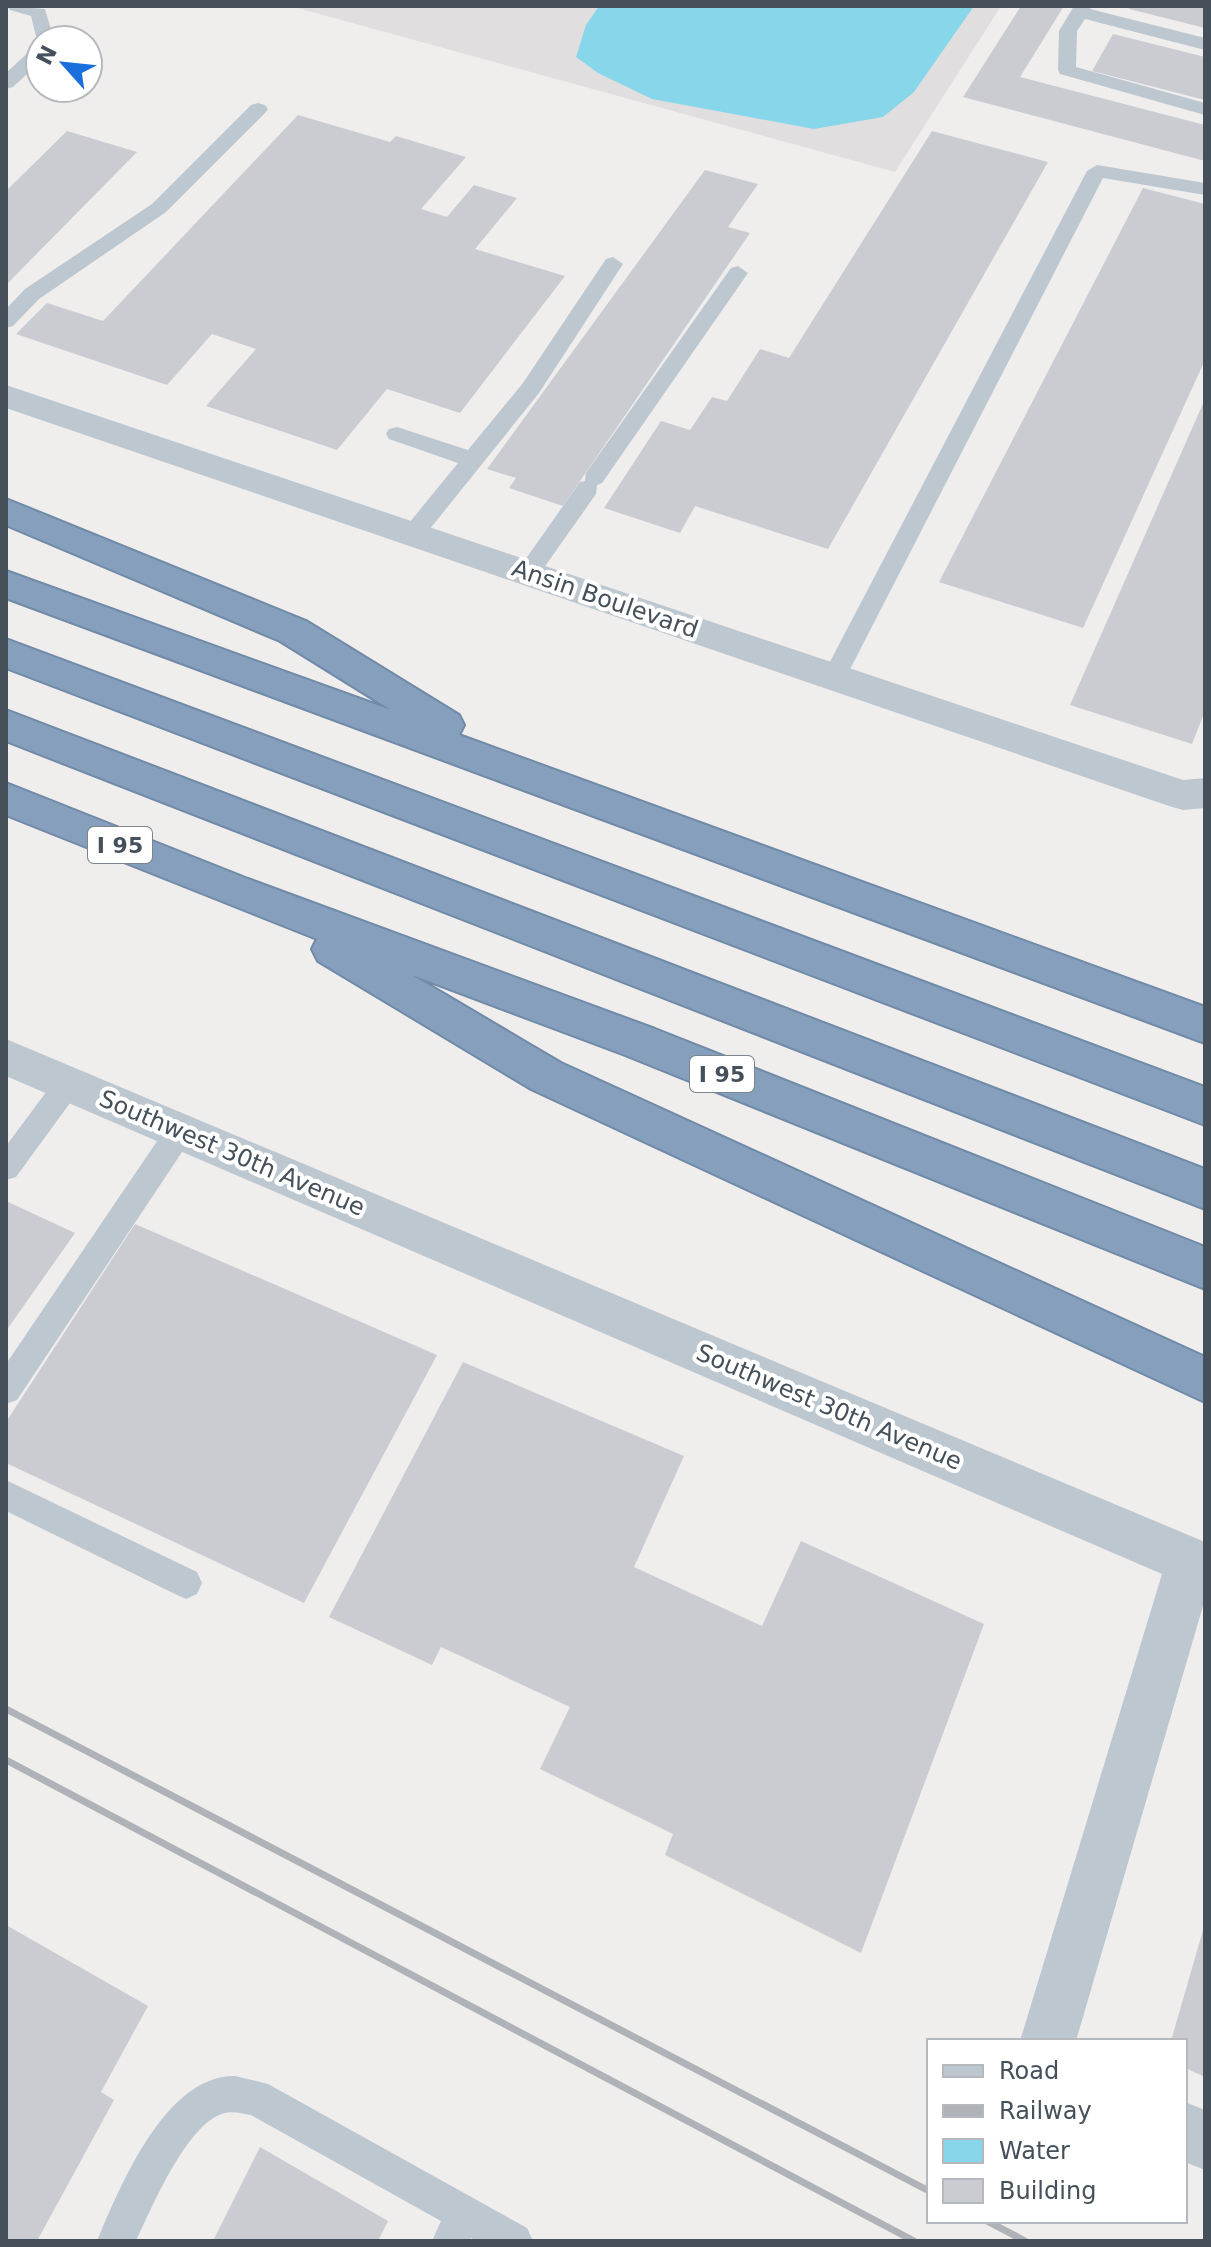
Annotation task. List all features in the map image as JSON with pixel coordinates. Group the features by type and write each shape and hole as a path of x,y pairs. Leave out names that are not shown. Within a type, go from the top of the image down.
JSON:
{"highway":[{"path":"6,511 293,631 529,776"},
{"path":"6,584 1205,1025"},
{"path":"6,653 1205,1106"},
{"path":"6,725 1205,1189"},
{"name":"I 95","path":"6,798 234,891 640,1042 1205,1268"},
{"path":"234,891 546,1076 1205,1380"}],"street":[{"name":"Ansin Boulevard","path":"6,396 1183,795 1205,793"},
{"name":"Southwest 30th Avenue","path":"6,1057 1191,1561 1049,2039"},
{"path":"1187,2132 1205,2141"}],"lane":[{"path":"16,6 39,13 41,24"},
{"path":"1205,44 1081,9 1068,31 1067,70 1205,109"},
{"path":"6,83 24,67"},
{"path":"6,321 32,294 159,208 258,109"},
{"path":"834,677 1097,171 1205,189"},
{"path":"413,534 531,388 613,264"},
{"path":"528,573 738,273"},
{"path":"397,434 473,460"},
{"path":"6,1168 68,1084"},
{"path":"6,1390 180,1131"},
{"path":"6,1495 186,1583"},
{"path":"116,2241 174,2131 198,2106 225,2095 255,2097 457,2227 514,2241"}],"shaded area":[{"path":"290,6 1001,6 895,172"}],"water":[{"path":"599,6 974,6 914,92 883,117 814,129 652,99 598,73 576,57 586,25"}],"building":[{"path":"1021,6 1064,6 1020,77 1205,125 1205,161 963,97"},
{"path":"1130,6 1205,6 1205,28 1129,9"},
{"path":"1113,34 1205,57 1205,100 1092,71"},
{"path":"298,115 390,142 396,136 466,157 421,209 447,217 474,185 517,198 475,249 565,276 460,413 387,389 337,450 206,406 256,349 212,334 167,385 16,334 47,303 103,321"},
{"path":"67,131 137,152 6,285 6,191"},
{"path":"932,131 1048,162 828,549 695,506 680,533 604,508 661,421 690,430 712,397 727,401 760,349 789,358"},
{"path":"705,170 758,184 728,227 750,233 563,506 509,488 516,478 487,469"},
{"path":"1143,188 1205,204 1205,360 1083,628 939,582"},
{"path":"1205,399 1205,711 1192,744 1070,705"},
{"path":"6,1201 75,1233 6,1331"},
{"path":"135,1224 437,1355 304,1603 6,1463 6,1422"},
{"path":"463,1362 684,1456 634,1567 762,1626 801,1541 984,1624 861,1953 665,1855 673,1834 540,1769 570,1707 441,1647 432,1665 329,1617"},
{"path":"1205,1923 1205,2077 1187,2069 1187,2039 1172,2039"},
{"path":"6,1925 148,2006 101,2092 114,2100 37,2241 6,2241"},
{"path":"260,2147 388,2221 378,2241 213,2241"}],"railway":[{"path":"6,1709 927,2190"},
{"path":"6,1760 914,2241"},
{"path":"991,2223 1025,2241"}]}
